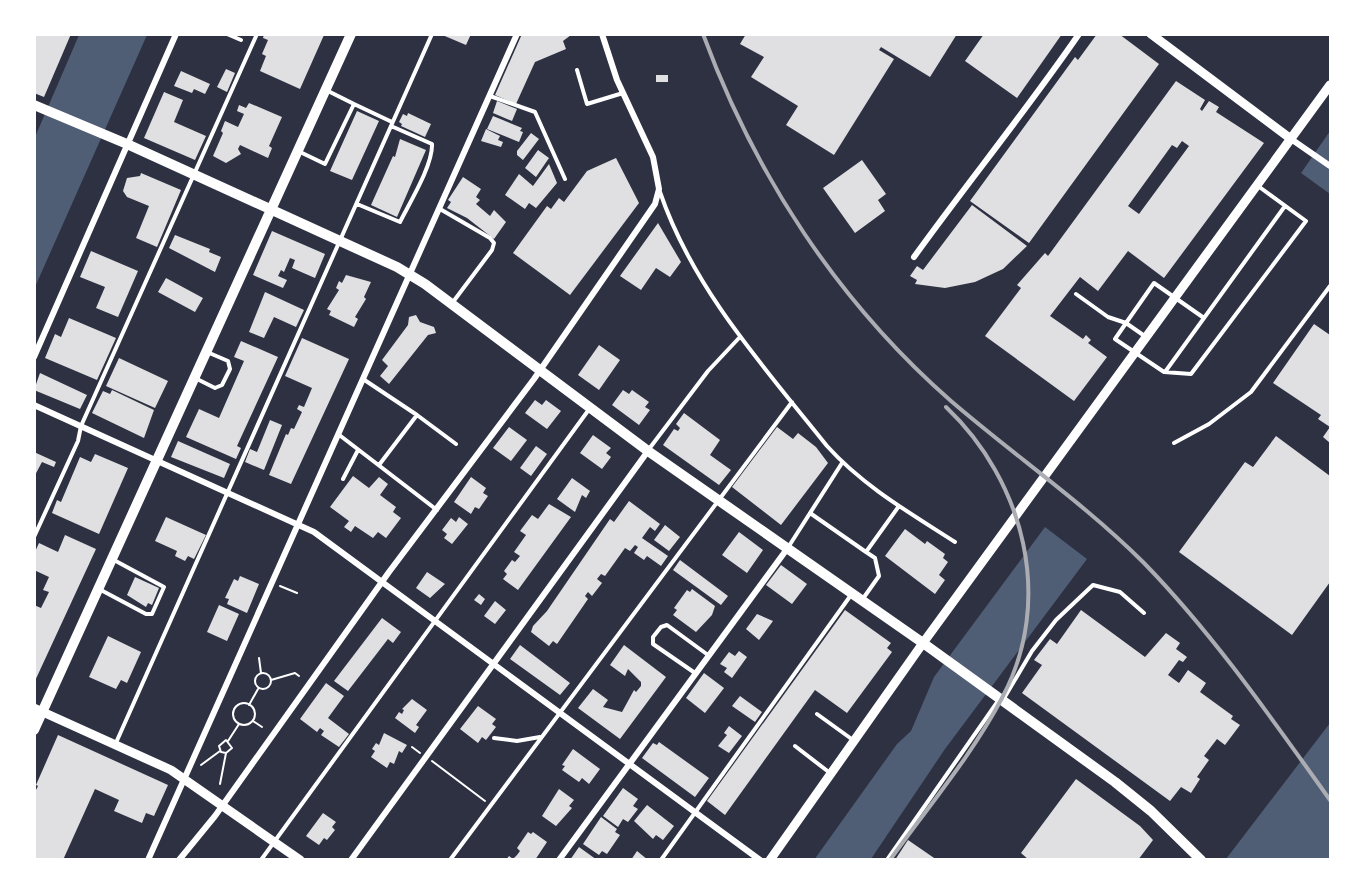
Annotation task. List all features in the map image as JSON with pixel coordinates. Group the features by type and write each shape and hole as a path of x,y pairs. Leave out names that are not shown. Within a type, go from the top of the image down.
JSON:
{"main road":[{"path":"34,730 39,710 112,559 351,34"},
{"path":"37,107 123,142 411,275 452,303 648,451 999,698 1151,811 1201,860"}],"street":[{"path":"34,357 123,142 176,34"},
{"path":"148,860 517,34"},
{"path":"179,860 540,369 649,215 658,189 653,157 623,93 602,34"},
{"path":"914,257 969,181 1035,98 1078,34"},
{"path":"1151,34 1330,166"},
{"path":"770,860 923,643 1330,85"},
{"path":"34,405 229,491 314,532 760,860"},
{"path":"351,860 491,664 648,451"},
{"path":"559,860 786,549"},
{"path":"39,710 183,778 300,860"}],"lane":[{"path":"227,34 241,40"},
{"path":"34,537 78,441 81,426 257,34"},
{"path":"115,745 432,34"},
{"path":"577,70 587,104 623,93"},
{"path":"326,89 432,144 432,152 425,170 400,222 357,204"},
{"path":"490,96 535,112 565,179"},
{"path":"297,151 325,164 354,104"},
{"path":"1204,318 1154,283 1115,339 1164,372 1191,374 1306,221 1257,185"},
{"path":"658,189 687,254 739,338 842,463 899,506 955,542"},
{"path":"1164,372 1285,206"},
{"path":"440,209 490,238 494,243 492,250 452,303"},
{"path":"1174,442 1209,424 1251,392 1330,286"},
{"path":"1076,294 1108,316 1126,323 1146,337"},
{"path":"648,451 693,390 739,338"},
{"path":"194,377 215,388 222,385 230,369 228,361 205,352"},
{"path":"363,379 456,444"},
{"path":"450,860 792,402"},
{"path":"261,860 591,408"},
{"path":"379,465 417,415"},
{"path":"338,434 437,510"},
{"path":"343,479 358,450"},
{"path":"786,549 842,463"},
{"path":"866,552 899,506"},
{"path":"661,860 857,597 879,576 874,558 810,513"},
{"path":"98,589 146,614 152,614 164,586 112,559"},
{"path":"887,860 1056,620 1093,585 1120,592 1144,613"},
{"path":"695,674 653,644 653,637 661,627 667,625 708,655"},
{"path":"817,714 854,741"},
{"path":"494,738 517,741 541,737"},
{"path":"795,746 831,773"}],"path":[{"path":"280,585 297,594"},
{"path":"259,688 255,681 261,673 260,658"},
{"path":"261,673 267,674 271,680"},
{"path":"259,688 267,688 271,680 295,673 299,676"},
{"path":"249,705 259,688"},
{"path":"242,704 249,705 255,713 253,721 245,725 238,724 234,718 234,709 242,704"},
{"path":"226,706 234,709"},
{"path":"253,721 262,727"},
{"path":"220,751 220,743 228,741 238,724"},
{"path":"220,784 226,753 232,748 228,741"},
{"path":"412,747 491,805"},
{"path":"220,751 226,753"},
{"path":"200,766 220,751"}],"water":[{"path":"79,35 147,35 35,287 35,137"},
{"path":"1330,131 1330,194 1301,173"},
{"path":"1045,527 1087,559 945,749 871,859 814,860 897,744 911,731 934,677"},
{"path":"1330,723 1330,859 1226,859"}],"building":[{"path":"34,34 71,34 44,97 34,93"},
{"path":"264,34 324,35 300,89 260,71 266,56 262,54 268,40 263,38"},
{"path":"440,34 471,34 466,45"},
{"path":"522,34 571,35 563,41 566,49 535,62 516,104 495,95"},
{"path":"746,34 957,34 930,77 881,47 879,50 894,59 834,155 786,125 798,106 751,77 764,57 740,44"},
{"path":"984,34 1062,34 1017,98 965,61"},
{"path":"1097,34 1119,34 1159,64 1029,243 970,201 1075,57 1078,60"},
{"path":"226,69 235,73 227,92 217,87"},
{"path":"181,71 210,84 205,94 194,89 192,93 174,86"},
{"path":"656,75 668,75 668,82 656,82"},
{"path":"1176,81 1205,100 1200,109 1202,111 1209,101 1219,107 1216,112 1264,143 1164,278 1128,251 1098,291 1080,277 1050,316 1083,339 1086,335 1091,340 1088,343 1107,357 1074,401 985,336 1021,288 1017,285 1045,253 1048,256","holes":["1182,141 1189,146 1139,214 1128,206 1172,145 1177,148"]},
{"path":"164,92 183,100 174,122 206,136 195,160 144,138"},
{"path":"497,101 517,109 512,121 493,113"},
{"path":"249,103 282,117 269,146 272,148 268,158 240,145 238,149 241,154 226,163 213,156 223,133 221,131 225,121 238,127 244,114 237,111 239,105 246,108"},
{"path":"357,111 379,121 352,180 330,171"},
{"path":"408,113 431,124 425,137 401,126 399,122 403,114 407,116"},
{"path":"493,116 522,128 520,131 523,132 519,142 487,129"},
{"path":"486,129 500,136 498,140 503,142 501,147 481,141"},
{"path":"531,133 539,139 523,160 517,155 517,151"},
{"path":"400,139 426,150 397,217 371,205 393,156 395,157"},
{"path":"538,150 549,158 536,177 525,168"},
{"path":"616,158 639,203 570,295 513,253 547,206 551,209 559,198 564,202 587,171"},
{"path":"862,160 886,194 878,200 885,211 855,233 823,188"},
{"path":"549,164 557,183 536,208 529,203 525,209 505,195 519,174 533,186"},
{"path":"141,173 181,190 157,247 136,238 149,206 127,197 123,191 127,178 140,176"},
{"path":"463,177 481,189 476,197 480,200 476,204 490,216 494,210 506,222 494,239 467,218 447,208 451,202 448,200"},
{"path":"972,205 1027,246 1003,269 975,282 945,288 915,284 917,280 910,276 917,266 923,270"},
{"path":"658,223 681,262 670,277 656,268 641,290 620,276"},
{"path":"272,231 325,254 315,278 292,268 295,260 290,258 284,272 281,270 278,276 287,280 283,288 253,275"},
{"path":"175,235 210,249 209,252 221,257 215,272 169,248"},
{"path":"91,251 138,271 118,317 96,308 105,287 80,277"},
{"path":"346,275 371,282 364,297 366,299 355,317 358,319 354,327 329,315 331,311 327,309 339,290 336,288 339,281 342,283"},
{"path":"166,278 203,298 195,312 158,292"},
{"path":"265,292 304,310 296,327 274,317 264,338 249,332"},
{"path":"416,315 420,322 434,327 436,333 428,335 389,384 380,376 388,366 382,360 408,325 409,317"},
{"path":"69,318 116,338 97,380 45,358 55,334 61,337"},
{"path":"1314,324 1330,335 1330,427 1318,419 1321,415 1273,383"},
{"path":"302,338 349,359 291,484 269,475 286,434 288,435 291,428 294,429 302,412 297,409 299,405 304,407 312,388 285,376"},
{"path":"241,341 278,357 237,446 241,448 236,459 186,437 199,409 219,418 244,361 234,357"},
{"path":"599,345 620,360 599,390 578,375"},
{"path":"119,358 168,381 155,408 106,386"},
{"path":"40,373 87,395 80,409 34,390"},
{"path":"112,390 154,410 144,438 92,413 103,391 110,394"},
{"path":"623,390 629,394 632,390 649,402 645,407 650,410 639,425 612,405"},
{"path":"535,400 542,405 546,400 561,411 547,429 525,413"},
{"path":"684,413 720,440 710,455 731,470 719,485 663,445 674,429 678,431 680,428 676,424"},
{"path":"270,420 282,425 264,470 245,462 250,449 257,452"},
{"path":"509,427 527,440 511,461 493,448"},
{"path":"777,427 793,439 798,433 816,447 828,463 781,525 732,487"},
{"path":"1330,427 1330,443 1323,437"},
{"path":"593,435 611,448 606,453 611,457 602,469 580,453"},
{"path":"1276,436 1330,476 1330,582 1292,635 1179,552 1245,462 1253,467"},
{"path":"178,441 230,464 224,478 171,457"},
{"path":"536,446 547,454 531,476 520,468"},
{"path":"34,452 56,462 54,467 42,462 34,477"},
{"path":"95,454 128,468 99,534 52,513 57,500 61,502 80,457 91,462"},
{"path":"353,476 369,488 379,477 388,484 380,495 396,507 393,512 401,518 386,538 378,532 373,538 355,526 351,532 344,527 349,521 330,507"},
{"path":"471,477 486,488 483,493 488,496 479,509 475,507 471,514 454,502"},
{"path":"572,478 590,491 586,498 582,495 575,512 557,499"},
{"path":"629,501 660,524 655,531 650,527 642,538 668,556 661,566 647,556 644,560 634,553 638,547 635,545 630,551 625,548 605,576 601,574 597,579 602,583 592,596 588,592 585,596 588,599 557,644 553,641 549,646 531,632 533,626 547,611 610,519 614,522"},
{"path":"549,504 571,517 518,590 503,579 507,574 504,571 512,560 515,562 520,556 514,552 526,535 520,531 532,515 538,519"},
{"path":"166,517 206,535 194,559 188,556 185,561 175,556 177,551 155,541"},
{"path":"459,517 468,524 452,544 444,538 447,534 442,530 451,518 456,522"},
{"path":"665,525 680,537 669,551 654,540"},
{"path":"905,529 925,544 927,541 945,554 943,558 948,562 939,575 945,580 935,594 885,556"},
{"path":"739,532 763,550 747,573 722,555"},
{"path":"65,535 96,549 34,683 34,605 41,608 49,592 43,590 49,577 34,570 34,554 39,543 58,552"},
{"path":"680,560 728,596 721,605 673,570"},
{"path":"781,565 807,584 792,604 766,585"},
{"path":"427,572 445,584 430,598 416,588"},
{"path":"240,576 259,584 247,613 227,604 229,599 225,598 234,579 238,581"},
{"path":"135,577 159,588 152,605 148,603 146,607 127,595"},
{"path":"692,589 715,606 712,615 696,632 673,615 677,610 674,608 687,590 690,592"},
{"path":"479,594 485,599 481,605 474,600"},
{"path":"495,601 506,610 495,624 484,616"},
{"path":"219,605 239,614 227,641 207,632"},
{"path":"845,610 891,643 887,648 892,652 847,713 815,690 725,815 707,801"},
{"path":"1081,610 1145,657 1166,633 1180,643 1176,649 1187,657 1183,662 1179,660 1168,675 1179,683 1188,670 1206,683 1200,692 1233,716 1231,719 1240,725 1225,745 1217,739 1204,756 1209,760 1197,777 1200,779 1191,793 1181,787 1170,801 1022,693 1042,665 1034,660 1050,639 1057,644"},
{"path":"757,614 773,621 759,640 746,629"},
{"path":"382,618 401,632 393,643 388,639 348,691 334,681"},
{"path":"108,636 141,652 127,683 121,680 116,689 89,677"},
{"path":"520,645 570,683 560,695 510,659"},
{"path":"624,645 666,677 620,739 578,708 593,689 608,700 603,707 622,712 634,690 636,692 641,686 641,682 628,669 625,676 610,665"},
{"path":"739,651 747,657 732,678 724,672 727,668 720,664 729,652 735,656"},
{"path":"704,673 724,688 705,713 686,698"},
{"path":"326,683 344,696 328,718 349,734 339,747 321,735 324,731 320,728 317,732 300,719"},
{"path":"740,696 762,712 755,722 732,706"},
{"path":"412,699 427,710 416,725 419,727 415,733 395,718 399,712 402,714 404,710 402,709"},
{"path":"478,706 496,719 492,724 496,727 486,740 482,737 478,743 460,729"},
{"path":"729,726 742,736 729,753 718,746 727,735 724,733"},
{"path":"384,733 407,745 402,753 399,751 394,764 390,762 387,768 371,757 375,751 372,749 376,743 379,745"},
{"path":"58,735 168,785 154,816 146,813 142,823 114,811 119,800 95,789 63,860 34,860 34,794"},
{"path":"659,742 709,778 695,797 642,758 653,743 657,745"},
{"path":"573,749 600,769 589,784 582,778 579,782 562,770 565,766 562,765"},
{"path":"1076,779 1140,826 1153,840 1138,860 1029,860 1021,853"},
{"path":"623,788 638,799 633,806 638,809 628,822 623,819 618,827 603,816"},
{"path":"559,789 574,800 569,806 572,808 556,826 542,816"},
{"path":"647,805 674,826 663,840 656,835 653,839 634,821"},
{"path":"323,813 336,822 332,827 335,830 327,840 324,838 319,845 306,836"},
{"path":"601,817 617,829 615,832 620,835 607,854 602,851 599,855 583,844"},
{"path":"528,832 531,834 533,832 547,842 535,860 506,860 509,856 513,859 517,855 520,851 517,848"},
{"path":"908,840 937,860 895,860"},
{"path":"579,847 597,860 570,860"},
{"path":"637,851 648,860 631,860"}],"railway":[{"path":"703,34 748,137 775,186 804,233 872,322 910,363 951,401 1074,500 1144,563 1218,648 1330,800"},
{"path":"890,860 990,719 1002,698 1018,660 1027,622 1028,582 1023,544 1012,506 995,470 973,437 946,407"}]}
